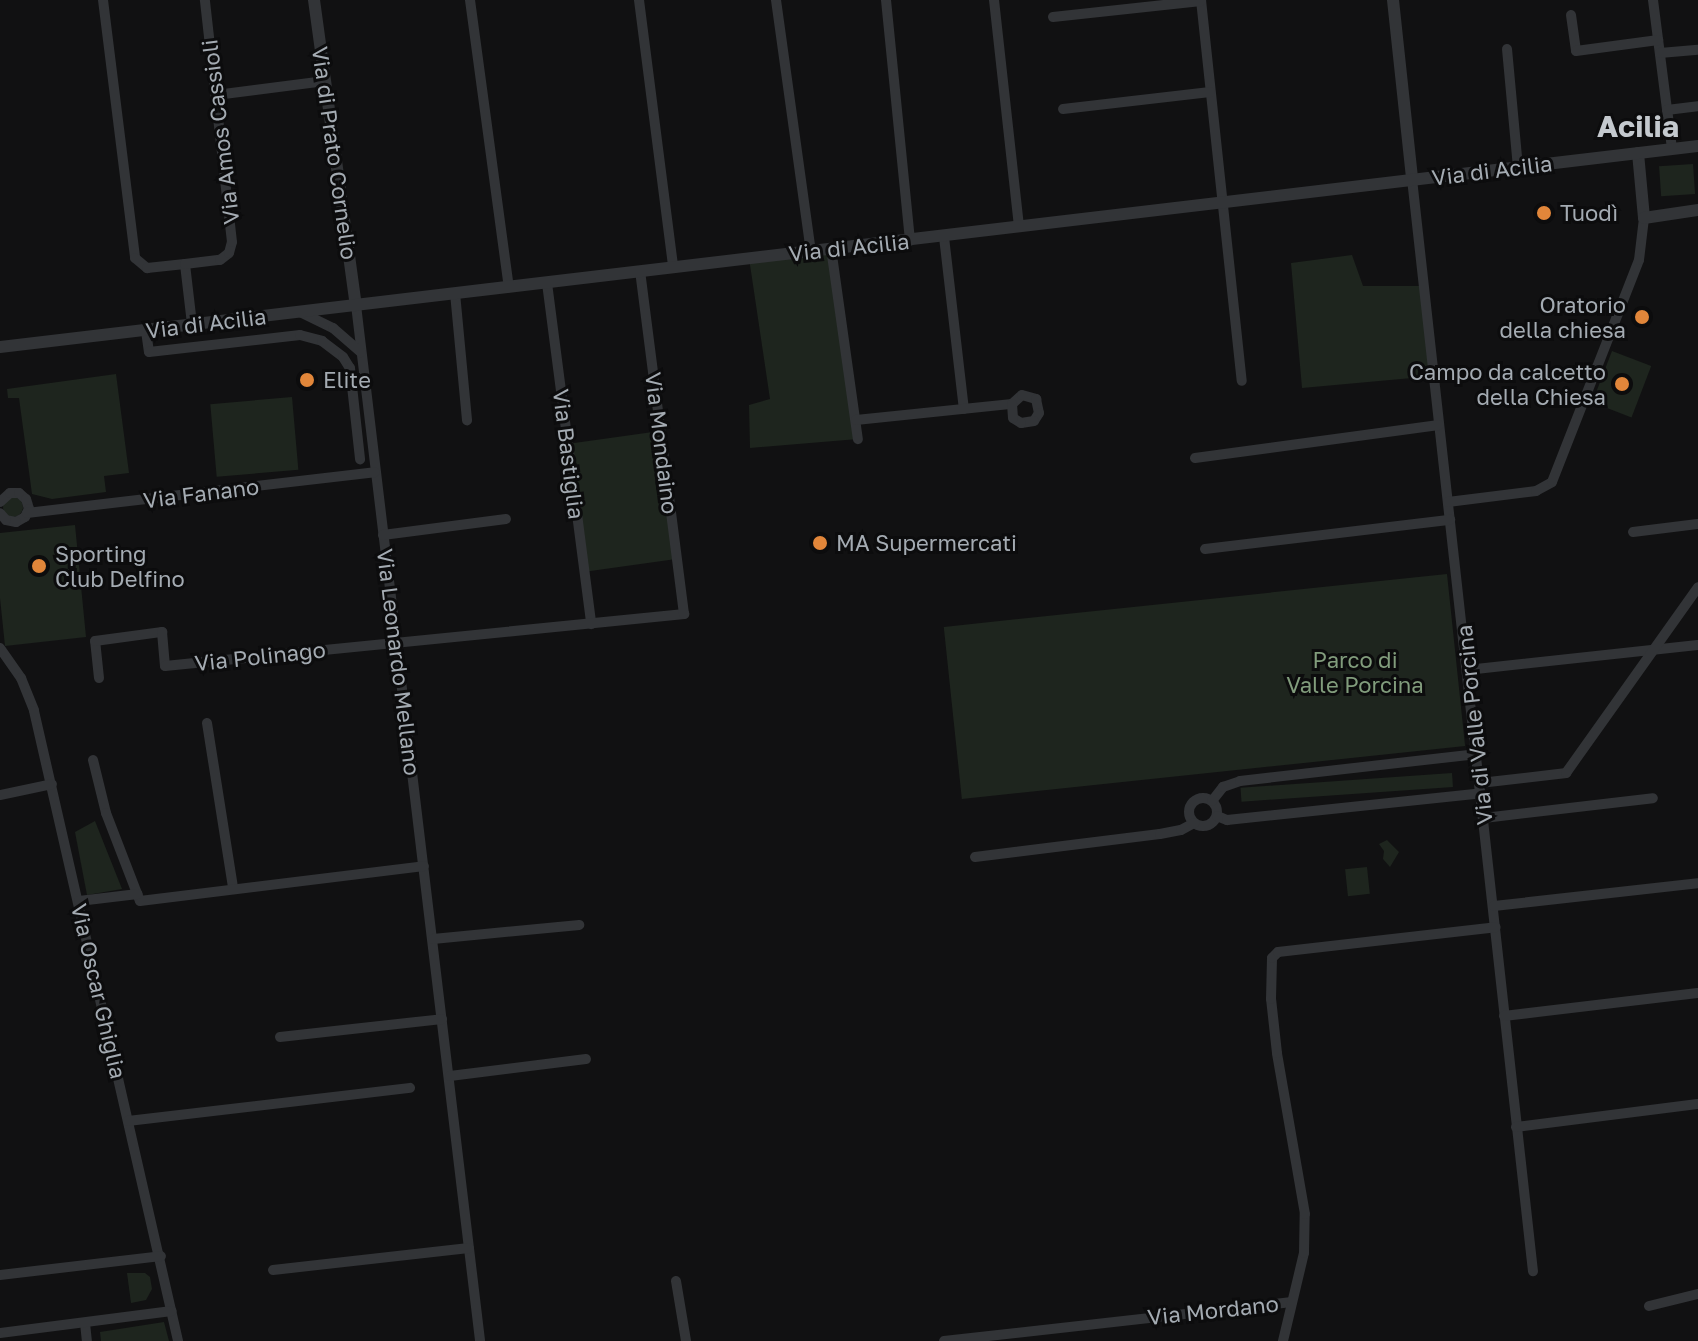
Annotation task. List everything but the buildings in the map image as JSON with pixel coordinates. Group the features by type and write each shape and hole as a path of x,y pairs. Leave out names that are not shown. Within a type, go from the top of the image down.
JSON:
{"street":[{"name":"Via Amos Cassioli","path":"103,0 135,258 147,268 220,260 232,245 205,0"},
{"name":"Via di Prato Cornelio","path":"314,0 356,305"},
{"path":"470,0 509,287"},
{"path":"639,0 673,267"},
{"path":"776,0 811,251"},
{"path":"886,0 910,241"},
{"path":"994,0 1019,226"},
{"path":"1393,0 1412,179"},
{"path":"1653,0 1672,149"},
{"path":"1053,17 1201,1 1242,381"},
{"path":"1571,15 1576,51 1658,40"},
{"path":"1507,49 1518,167"},
{"path":"1660,53 1698,50"},
{"path":"216,95 325,81"},
{"path":"1063,109 1210,92"},
{"path":"1667,110 1698,106"},
{"name":"Via di Acilia","path":"0,347 1698,146"},
{"path":"1448,502 1536,491 1552,482 1639,260 1644,218 1638,153"},
{"name":"Via di Valle Porcina","path":"1412,179 1533,1271"},
{"path":"1644,218 1698,210"},
{"path":"944,237 964,409"},
{"path":"831,248 858,439"},
{"path":"185,264 192,324"},
{"name":"Via Mondaino","path":"591,624 684,614 640,272"},
{"name":"Via Bastiglia","path":"547,283 591,624"},
{"path":"455,293 467,420"},
{"name":"Via Leonardo Mellano","path":"356,305 480,1341"},
{"path":"300,312 333,328 361,353"},
{"path":"146,331 149,352 312,336 347,362 360,459"},
{"path":"856,420 1012,404"},
{"path":"355,415 368,413"},
{"path":"1195,458 1439,425"},
{"name":"Via Fanano","path":"0,513 6,520 16,522 27,513 375,472"},
{"path":"0,502 10,493 19,493 28,504 27,513"},
{"path":"383,535 506,519"},
{"path":"1205,549 1450,520"},
{"path":"1633,532 1698,524"},
{"path":"1212,801 1217,816 1227,820 1481,788 1566,773 1698,587"},
{"path":"397,642 591,624"},
{"name":"Via Polinago","path":"99,678 95,641 162,632 165,666 397,642"},
{"path":"1467,670 1698,645"},
{"name":"Via Oscar Ghiglia","path":"0,648 21,678 34,711 178,1341"},
{"path":"207,723 233,887"},
{"path":"1212,801 1223,787 1240,781 1477,754"},
{"path":"93,760 106,813 140,901 233,887 424,866"},
{"path":"0,795 52,784"},
{"path":"1194,823 1189,813 1192,803 1202,798 1212,801"},
{"path":"1484,818 1653,798"},
{"path":"975,857 1160,834 1194,823 1205,826 1217,816"},
{"path":"1494,906 1698,883"},
{"path":"79,901 138,894"},
{"path":"433,939 579,925"},
{"path":"1283,1341 1304,1253 1305,1214 1271,999 1272,958 1278,952 1496,927"},
{"path":"1504,1016 1698,993"},
{"path":"280,1037 442,1019"},
{"path":"450,1076 586,1059"},
{"path":"128,1121 410,1088"},
{"path":"1516,1127 1698,1104"},
{"path":"273,1270 469,1248"},
{"path":"0,1275 161,1256"},
{"path":"676,1281 686,1341"},
{"path":"1649,1306 1698,1294"},
{"name":"Via Mordano","path":"944,1341 1292,1302"},
{"path":"0,1333 172,1311"},
{"path":"85,1323 87,1341"}],"green space":[{"path":"1693,164 1695,194 1661,196 1659,166"},
{"path":"830,246 858,439 750,448 749,405 770,399 749,258"},
{"path":"1352,255 1363,286 1424,286 1434,376 1302,388 1291,263"},
{"name":"Campo da calcetto della Chiesa","path":"1612,351 1651,366 1632,417 1592,402"},
{"path":"116,374 129,473 104,476 106,492 52,499 32,494 19,398 8,398 7,389"},
{"path":"292,397 298,470 217,477 210,404"},
{"path":"660,431 678,559 587,572 569,444"},
{"path":"9,497 17,497 23,507 17,517 9,517 3,511 3,503"},
{"name":"Sporting Club Delfino","path":"75,525 86,637 5,646 0,598 0,533"},
{"name":"Parco di Valle Porcina","path":"1447,574 1465,746 962,799 944,627"},
{"path":"1452,773 1453,787 1241,802 1241,788"},
{"path":"95,821 122,889 87,895 75,832"},
{"path":"1387,840 1399,852 1390,867 1383,859 1384,851 1379,844"},
{"path":"1367,867 1370,894 1348,896 1345,869"},
{"path":"127,1273 145,1273 150,1277 152,1289 146,1300 131,1303"},
{"path":"164,1322 169,1341 101,1341 100,1332"}],"shaded area":[{"path":"156,572 157,576 152,577 153,586 132,589 130,575"}],"place":[{"name":"Tuodì","path":"1544,213"},
{"name":"Oratorio della chiesa","path":"1642,317"},
{"name":"Elite","path":"307,380"},
{"name":"Campo da calcetto della Chiesa","path":"1622,384"},
{"name":"MA Supermercati","path":"820,543"},
{"name":"Sporting Club Delfino","path":"39,566"}],"district":[{"name":"Acilia","path":"1638,126"}]}
